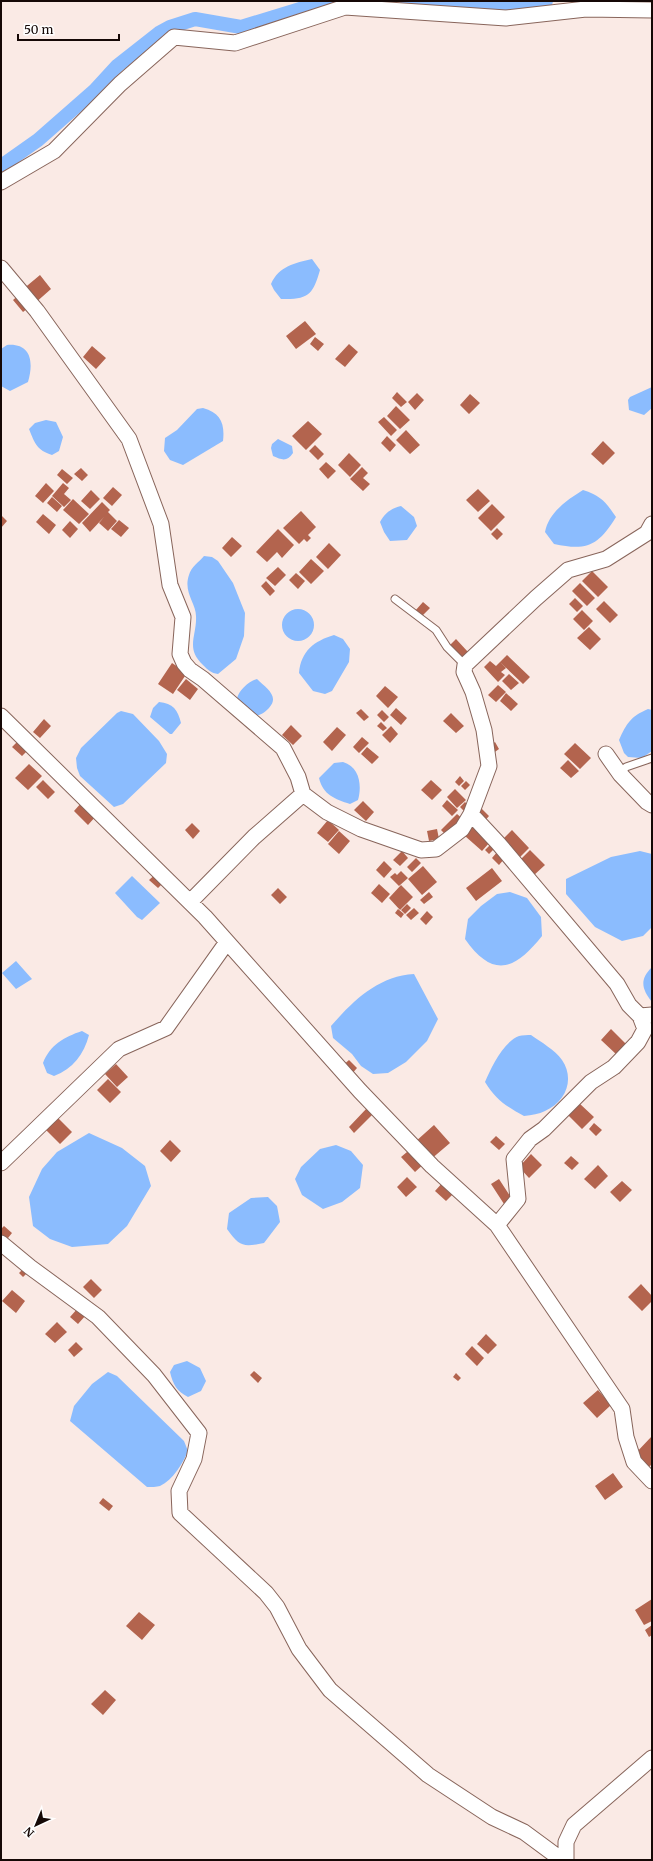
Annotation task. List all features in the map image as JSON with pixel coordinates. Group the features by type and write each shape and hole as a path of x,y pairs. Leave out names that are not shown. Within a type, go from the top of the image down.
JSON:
{"street":[{"path":"1,182 54,151 120,84 174,36 235,43 345,7 506,18 586,9 652,10"},
{"path":"1,268 37,311 129,439 161,524 170,585 183,618 180,654 184,663 190,670 203,679 282,748 298,777 303,794 327,812 361,829 421,850 436,849 462,829 471,814 489,766 484,730 473,692 464,672 465,665 568,570 606,559 647,533 652,524"},
{"path":"1,716 190,902 360,1091 432,1166 497,1225 622,1409 626,1438 634,1462 652,1482"},
{"path":"606,754 620,774 647,802 652,805"},
{"path":"190,902 254,837 303,794"},
{"path":"471,814 498,843 617,984 629,1005 646,1015 645,1029 638,1042 614,1067 591,1082 544,1129 530,1138 514,1159 518,1199 497,1225"},
{"path":"1,1163 119,1049 166,1028 227,942"},
{"path":"1,1243 30,1267 98,1317 154,1375 200,1433 194,1459 179,1491 180,1513 266,1594 276,1607 298,1650 330,1690 428,1775 492,1817 524,1832 562,1860"},
{"path":"566,1860 566,1842 574,1825 652,1758"}],"lane":[{"path":"395,599 436,630 448,647 465,665"},
{"path":"620,774 626,767 652,758"}],"water":[{"path":"312,259 320,270 312,290 304,297 281,299 271,284 274,278 288,266"},
{"path":"7,345 15,345 26,351 29,355 31,368 28,382 10,391 1,386 1,349"},
{"path":"652,387 652,408 644,415 629,410 628,400 630,397"},
{"path":"203,408 218,416 223,429 223,441 183,465 170,460 164,451 165,438 177,430 197,409"},
{"path":"46,420 56,422 63,437 59,451 52,455 43,451 37,446 29,429 35,423"},
{"path":"278,439 292,446 293,453 289,458 282,459 273,456 271,448 272,444"},
{"path":"583,490 594,494 602,500 616,517 610,527 591,544 575,547 554,544 545,532 550,518 565,502"},
{"path":"401,506 414,517 417,526 407,540 390,541 380,522 388,512"},
{"path":"204,556 212,557 218,561 233,583 245,613 244,636 236,659 218,674 213,673 203,665 194,653 193,647 196,616 189,592 188,581 191,570"},
{"path":"298,609 304,610 311,616 314,625 313,631 307,638 298,641 292,640 285,634 282,625 283,619 289,612"},
{"path":"334,635 343,639 350,649 349,662 332,691 325,694 313,691 299,673 302,659 310,648 320,640"},
{"path":"257,679 268,689 273,700 272,704 267,710 255,716 237,699 239,693 244,687"},
{"path":"159,702 168,704 174,708 178,714 181,723 172,734 170,734 150,717 153,708"},
{"path":"648,709 652,710 652,751 642,758 628,757 624,753 619,740 630,721"},
{"path":"121,711 133,714 159,741 167,754 166,763 123,804 114,807 80,776 76,758 81,748 117,713"},
{"path":"343,762 349,764 353,768 358,778 360,789 358,800 350,804 330,796 323,789 319,778 334,763"},
{"path":"640,851 652,854 652,927 643,936 622,941 595,927 566,894 566,879 611,857"},
{"path":"132,876 160,903 142,920 137,917 115,893"},
{"path":"510,892 527,898 541,917 542,936 523,956 504,965 495,965 485,960 475,952 465,939 468,919 481,906 497,894"},
{"path":"16,961 32,979 16,989 2,973"},
{"path":"652,967 652,1002 644,989 643,984 645,976"},
{"path":"414,974 438,1019 427,1041 406,1062 388,1073 373,1074 361,1066 352,1054 333,1038 331,1026 357,999 367,991 389,979"},
{"path":"82,1031 89,1035 87,1042 77,1060 61,1073 54,1076 47,1073 43,1063 50,1051 58,1042"},
{"path":"531,1035 559,1056 566,1067 568,1082 563,1096 552,1107 540,1113 524,1116 502,1102 493,1094 485,1082 498,1056 508,1044 519,1036"},
{"path":"89,1133 122,1148 145,1166 151,1186 127,1226 108,1244 72,1247 50,1239 33,1226 29,1197 42,1169 57,1152"},
{"path":"336,1145 351,1151 363,1165 360,1188 342,1202 323,1209 302,1195 295,1179 301,1167 320,1149"},
{"path":"268,1197 277,1206 280,1222 264,1243 251,1245 242,1244 235,1239 227,1229 229,1213 251,1198"},
{"path":"187,1361 200,1368 206,1381 201,1391 188,1397 176,1387 170,1372 174,1365"},
{"path":"108,1372 117,1376 184,1441 188,1451 183,1461 169,1480 160,1486 147,1487 70,1421 74,1406 92,1384"}],"building":[{"path":"40,275 51,289 34,304 22,290"},
{"path":"20,294 31,306 23,312 13,300"},
{"path":"305,321 316,334 296,349 286,336"},
{"path":"315,337 324,344 318,351 310,344"},
{"path":"349,344 358,352 345,367 335,359"},
{"path":"92,346 106,358 96,369 83,357"},
{"path":"397,392 407,402 401,407 392,398"},
{"path":"417,393 424,400 415,410 408,402"},
{"path":"470,394 480,403 469,414 460,405"},
{"path":"396,406 410,420 400,429 387,416"},
{"path":"384,417 397,430 391,436 378,422"},
{"path":"308,421 322,434 306,450 292,436"},
{"path":"406,430 420,445 410,454 396,440"},
{"path":"387,436 396,445 390,452 381,443"},
{"path":"603,441 615,453 603,465 591,454"},
{"path":"315,445 324,454 318,460 309,451"},
{"path":"349,453 361,465 350,477 338,465"},
{"path":"326,462 336,471 328,479 319,469"},
{"path":"362,467 368,473 363,478 370,484 363,491 350,479"},
{"path":"81,468 88,475 82,481 74,474"},
{"path":"62,469 73,478 67,484 57,475"},
{"path":"46,483 54,491 43,503 35,496"},
{"path":"63,483 69,488 64,494 71,500 64,507 52,496"},
{"path":"113,487 122,495 112,506 103,498"},
{"path":"478,489 490,501 478,512 466,500"},
{"path":"91,490 100,499 90,509 81,501"},
{"path":"52,497 62,506 57,512 47,503"},
{"path":"73,499 89,514 79,524 63,510"},
{"path":"102,502 110,510 108,512 117,521 108,531 99,523 104,517 90,532 82,523"},
{"path":"492,504 505,517 491,531 478,518"},
{"path":"301,511 316,527 308,535 311,538 307,542 304,539 299,544 283,528"},
{"path":"43,514 56,525 49,534 36,522"},
{"path":"1,515 7,521 1,528"},
{"path":"119,520 129,528 121,537 111,529"},
{"path":"70,521 78,529 70,538 62,530"},
{"path":"497,528 503,534 497,540 491,534"},
{"path":"278,529 294,545 282,558 277,552 267,562 256,552"},
{"path":"232,537 242,546 231,557 222,548"},
{"path":"329,543 341,555 328,569 316,557"},
{"path":"311,559 324,571 311,584 299,572"},
{"path":"278,567 286,575 275,586 266,578"},
{"path":"592,571 608,587 598,597 582,581"},
{"path":"296,573 305,581 298,589 289,580"},
{"path":"266,581 275,591 270,596 261,586"},
{"path":"580,583 595,598 587,606 572,591"},
{"path":"575,598 583,606 577,612 569,604"},
{"path":"604,601 618,615 610,623 596,609"},
{"path":"423,602 430,608 421,617 415,611"},
{"path":"582,610 593,621 584,630 573,619"},
{"path":"589,627 601,639 590,650 577,638"},
{"path":"456,639 468,652 461,659 449,646"},
{"path":"507,655 530,677 523,684 500,662"},
{"path":"490,661 496,666 500,662 506,668 501,672 505,675 498,682 484,667"},
{"path":"172,663 187,673 173,694 158,684"},
{"path":"509,674 519,683 511,690 502,681"},
{"path":"186,679 198,689 190,700 177,690"},
{"path":"498,685 506,692 496,702 488,695"},
{"path":"385,686 398,697 388,708 376,696"},
{"path":"506,693 518,704 511,711 500,701"},
{"path":"396,708 407,718 401,725 390,715"},
{"path":"361,709 369,717 364,721 356,713"},
{"path":"382,710 389,717 384,722 377,715"},
{"path":"451,713 464,726 456,733 443,721"},
{"path":"44,719 51,726 40,738 33,732"},
{"path":"381,722 387,728 383,731 377,726"},
{"path":"291,725 302,736 293,745 282,735"},
{"path":"391,726 398,734 390,743 382,735"},
{"path":"337,727 346,735 332,751 323,742"},
{"path":"362,737 369,743 359,753 353,747"},
{"path":"19,740 29,749 22,756 12,747"},
{"path":"495,742 499,749 492,754 488,747"},
{"path":"575,743 591,758 580,769 564,754"},
{"path":"367,747 379,757 372,764 361,754"},
{"path":"568,760 579,771 571,778 560,768"},
{"path":"29,764 42,776 28,790 15,778"},
{"path":"460,776 464,781 459,786 455,782"},
{"path":"43,780 55,792 48,799 36,787"},
{"path":"431,780 442,790 432,800 421,790"},
{"path":"466,781 470,785 465,790 461,786"},
{"path":"455,789 466,800 457,808 447,797"},
{"path":"447,800 458,810 452,816 442,806"},
{"path":"363,801 374,812 366,821 354,810"},
{"path":"82,802 96,816 88,825 74,811"},
{"path":"465,802 471,808 466,813 460,807"},
{"path":"480,807 489,816 483,823 474,813"},
{"path":"457,814 464,820 447,836 441,830"},
{"path":"328,820 339,830 328,842 317,833"},
{"path":"192,823 200,831 193,839 185,830"},
{"path":"472,827 490,842 482,851 465,836"},
{"path":"437,829 439,839 429,841 427,831"},
{"path":"512,830 529,848 518,859 501,841"},
{"path":"339,831 350,841 339,854 328,844"},
{"path":"491,844 495,848 489,854 485,850"},
{"path":"530,850 545,865 533,876 519,861"},
{"path":"402,851 408,858 400,866 393,860"},
{"path":"498,851 505,858 499,865 492,858"},
{"path":"416,858 421,863 412,872 407,867"},
{"path":"384,861 392,869 384,878 376,870"},
{"path":"423,866 437,882 422,895 408,879"},
{"path":"492,868 502,881 476,901 466,888"},
{"path":"401,871 408,878 399,886 390,877 395,873 397,875"},
{"path":"157,873 165,881 158,888 149,880"},
{"path":"379,884 390,894 382,903 371,893"},
{"path":"401,885 413,897 400,910 389,898"},
{"path":"278,888 287,897 280,904 271,895"},
{"path":"429,892 433,897 424,904 420,900"},
{"path":"407,904 411,908 405,914 401,910"},
{"path":"414,908 419,913 411,920 406,915"},
{"path":"398,909 404,914 401,918 395,913"},
{"path":"427,911 433,917 426,925 420,919"},
{"path":"611,1029 627,1045 617,1055 601,1040"},
{"path":"349,1060 357,1068 350,1076 341,1067"},
{"path":"116,1064 128,1077 117,1087 105,1074"},
{"path":"108,1079 121,1092 110,1103 97,1090"},
{"path":"579,1103 594,1117 582,1129 568,1115"},
{"path":"367,1108 373,1114 354,1133 349,1127"},
{"path":"54,1114 72,1132 60,1144 42,1126"},
{"path":"594,1123 602,1130 596,1136 589,1129"},
{"path":"434,1125 450,1143 430,1160 415,1142"},
{"path":"496,1136 505,1144 499,1150 490,1142"},
{"path":"170,1140 181,1151 171,1162 160,1151"},
{"path":"413,1147 426,1162 415,1172 401,1157"},
{"path":"531,1154 542,1165 529,1178 519,1167"},
{"path":"571,1156 579,1163 572,1170 564,1163"},
{"path":"598,1165 608,1176 595,1189 584,1179"},
{"path":"407,1177 417,1187 406,1197 397,1187"},
{"path":"499,1179 512,1199 504,1204 491,1184"},
{"path":"444,1181 455,1192 446,1201 435,1191"},
{"path":"622,1181 632,1190 620,1202 610,1192"},
{"path":"4,1226 12,1233 4,1243 1,1241 1,1229"},
{"path":"25,1267 29,1271 23,1277 19,1273"},
{"path":"91,1279 102,1290 94,1298 83,1287"},
{"path":"641,1284 652,1296 652,1301 642,1311 628,1297"},
{"path":"12,1290 25,1301 16,1313 2,1301"},
{"path":"78,1308 86,1315 78,1324 70,1317"},
{"path":"57,1322 67,1332 55,1343 45,1334"},
{"path":"486,1334 497,1345 488,1354 477,1344"},
{"path":"76,1342 83,1349 74,1357 68,1350"},
{"path":"472,1346 484,1358 477,1366 465,1354"},
{"path":"254,1371 262,1378 258,1383 250,1375"},
{"path":"456,1373 461,1378 458,1381 453,1377"},
{"path":"598,1390 611,1405 597,1418 583,1403"},
{"path":"652,1436 652,1464 648,1468 634,1455"},
{"path":"613,1473 623,1487 605,1500 595,1486"},
{"path":"103,1498 113,1506 109,1511 99,1503"},
{"path":"652,1599 652,1621 644,1625 635,1610"},
{"path":"139,1612 155,1625 142,1640 126,1626"},
{"path":"652,1625 652,1635 649,1637 645,1630"},
{"path":"105,1690 116,1700 103,1715 91,1704"}],"waterway":[{"path":"1,166 38,140 95,90 117,66 159,33 170,27 195,19 241,27 313,5 334,1"},
{"path":"407,1 476,5 546,1"}]}
